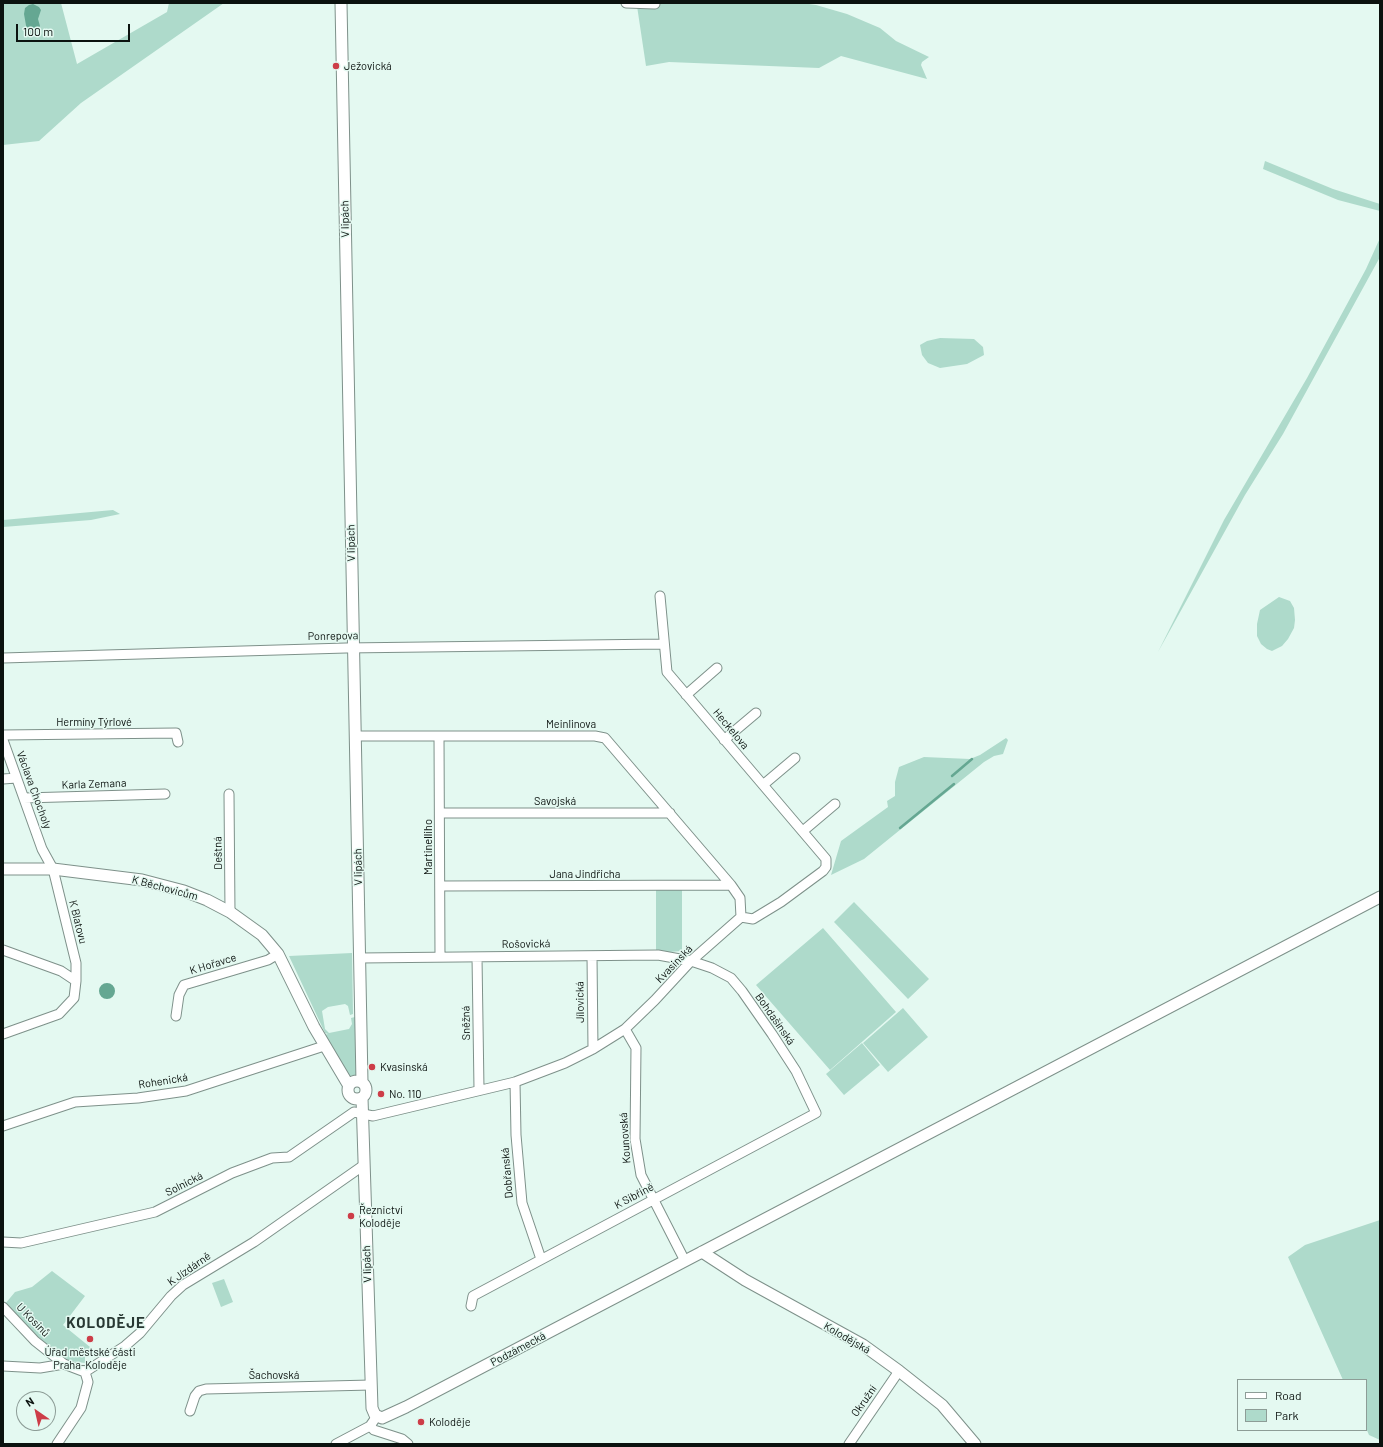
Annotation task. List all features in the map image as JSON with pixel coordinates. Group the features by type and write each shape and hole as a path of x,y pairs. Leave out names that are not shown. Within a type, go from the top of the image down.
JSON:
{"street":[{"name":"V lipách","path":"341,3 362,1082"},
{"path":"626,3 655,4"},
{"name":"Heckelova","path":"660,596 667,672 826,859 826,867 823,871 780,902 753,919 741,917"},
{"name":"Ponrepova","path":"3,658 354,648 664,644"},
{"path":"686,695 717,668"},
{"path":"724,740 756,713"},
{"name":"Hermíny Týrlové","path":"3,735 176,734 178,742"},
{"name":"Meinlinova","path":"356,736 601,736 609,741 731,885 740,898 741,917"},
{"name":"Martinelliho","path":"439,736 440,957"},
{"name":"Václava Chocholy","path":"3,740 42,849 53,869"},
{"path":"763,785 795,758"},
{"path":"3,779 16,778"},
{"name":"Karla Zemana","path":"24,798 165,794"},
{"name":"Deštná","path":"229,794 230,912"},
{"path":"803,831 835,804"},
{"name":"Savojská","path":"440,814 670,813"},
{"name":"K Běchovicům","path":"3,869 53,869 149,882 184,891 207,900 230,912 262,935 278,954 324,1046 349,1086"},
{"name":"K Blatovu","path":"3,1034 59,1014 74,998 76,963 53,869"},
{"name":"Jana Jindřicha","path":"440,886 731,885"},
{"name":"Podzámecká","path":"377,1416 385,1417 406,1408 1380,897"},
{"name":"Kvasinská","path":"362,1112 374,1116 479,1089 515,1082 565,1063 593,1049 625,1029 660,995 691,961 741,917"},
{"path":"3,950 54,969 76,981"},
{"name":"K Hořavce","path":"176,1016 180,995 184,985 268,960 278,954"},
{"name":"Rošovická","path":"360,958 663,955 691,961"},
{"name":"Jílovická","path":"592,956 593,1049"},
{"name":"Sněžná","path":"477,957 479,1089"},
{"name":"Bohdašínská","path":"691,961 712,968 731,978 772,1034 796,1071 816,1113"},
{"name":"Kounovská","path":"625,1029 636,1048 635,1139 641,1175 686,1261"},
{"name":"Rohenická","path":"3,1126 75,1102 138,1098 186,1091 324,1046"},
{"path":"354,1081 362,1082 366,1089 365,1095 359,1099 349,1094 349,1086 354,1081"},
{"name":"Dobřanská","path":"515,1082 516,1135 522,1203 541,1259"},
{"name":"V lipách","path":"359,1099 362,1112 372,1408 377,1416"},
{"name":"Solnická","path":"3,1242 21,1243 155,1212 232,1173 272,1158 289,1157 347,1116 354,1112 362,1112"},
{"name":"K Sibřině","path":"471,1306 473,1296 816,1113"},
{"name":"K Jízdárně","path":"85,1372 125,1346 140,1333 171,1296 183,1285 254,1242 364,1165"},
{"name":"Kolodějská","path":"702,1252 745,1280 863,1345 900,1371 942,1405 975,1444"},
{"name":"U Kosinů","path":"3,1307 35,1341 64,1364"},
{"path":"3,1366 40,1368 64,1364 85,1372 88,1382 80,1408 57,1444"},
{"name":"Okružní","path":"849,1444 900,1371"},
{"name":"Šachovská","path":"190,1411 195,1396 199,1391 206,1389 372,1385"},
{"path":"336,1444 370,1426 377,1416"},
{"path":"370,1426 374,1430 402,1439 408,1444"}],"green space":[{"path":"3,3 61,3 77,64 167,12 169,3 224,3 81,103 39,141 3,145"},
{"path":"623,3 802,3 816,5 847,14 880,28 896,41 929,57 922,62 921,65 927,79 841,56 819,68 669,62 646,66 637,6"},
{"path":"1265,161 1333,189 1380,204 1380,211 1338,200 1263,169"},
{"path":"1380,238 1380,257 1283,434 1245,495 1158,652 1224,520 1307,378 1366,269"},
{"path":"940,338 974,339 983,347 984,355 967,364 940,368 928,363 922,355 920,345 927,341"},
{"path":"113,510 120,514 91,520 3,527 3,520"},
{"path":"1279,597 1290,601 1294,608 1294,628 1282,646 1272,651 1261,644 1257,636 1257,624 1260,610"},
{"path":"1006,738 1008,740 1003,754 994,756 984,762 864,859 831,875 841,841 888,807 887,801 895,796 895,782 899,767 924,757 970,759 980,755"},
{"path":"656,890 682,890 682,951 656,953"},
{"path":"854,902 929,979 908,999 834,922"},
{"path":"823,928 896,1012 830,1070 756,985"},
{"path":"352,953 353,1014 350,1015 348,1006 345,1004 328,1007 322,1011 325,1029 329,1033 349,1029 352,1024 351,1018 355,1017 356,1080 351,1080 324,1035 328,1034 325,1033 289,956"},
{"path":"903,1008 928,1037 888,1072 863,1043"},
{"path":"862,1043 880,1065 844,1095 826,1074"},
{"path":"1380,1220 1380,1440 1369,1435 1367,1430 1367,1379 1343,1379 1288,1257 1305,1245"},
{"path":"52,1271 85,1296 63,1325 90,1347 85,1354 85,1363 70,1361 49,1348 5,1304 15,1292 32,1287"},
{"path":"224,1279 233,1302 221,1307 212,1283"}],"shaded area":[{"path":"33,4 41,10 38,19 40,26 35,33 30,35 27,31 24,14 25,8"},
{"path":"107,983 113,985 115,991 113,997 107,999 101,997 99,991 101,985"}],"waterway":[{"path":"952,776 972,759"},
{"path":"900,828 954,784"}],"place":[{"name":"Ježovická","path":"336,66"},
{"name":"Kvasinská","path":"372,1067"},
{"name":"No. 110","path":"381,1094"},
{"name":"Řeznictví Koloděje","path":"351,1216"},
{"name":"Úřad městské části Praha-Koloděje","path":"90,1339"},
{"name":"Koloděje","path":"421,1422"}],"district":[{"name":"KOLODĚJE","path":"106,1323"}]}
